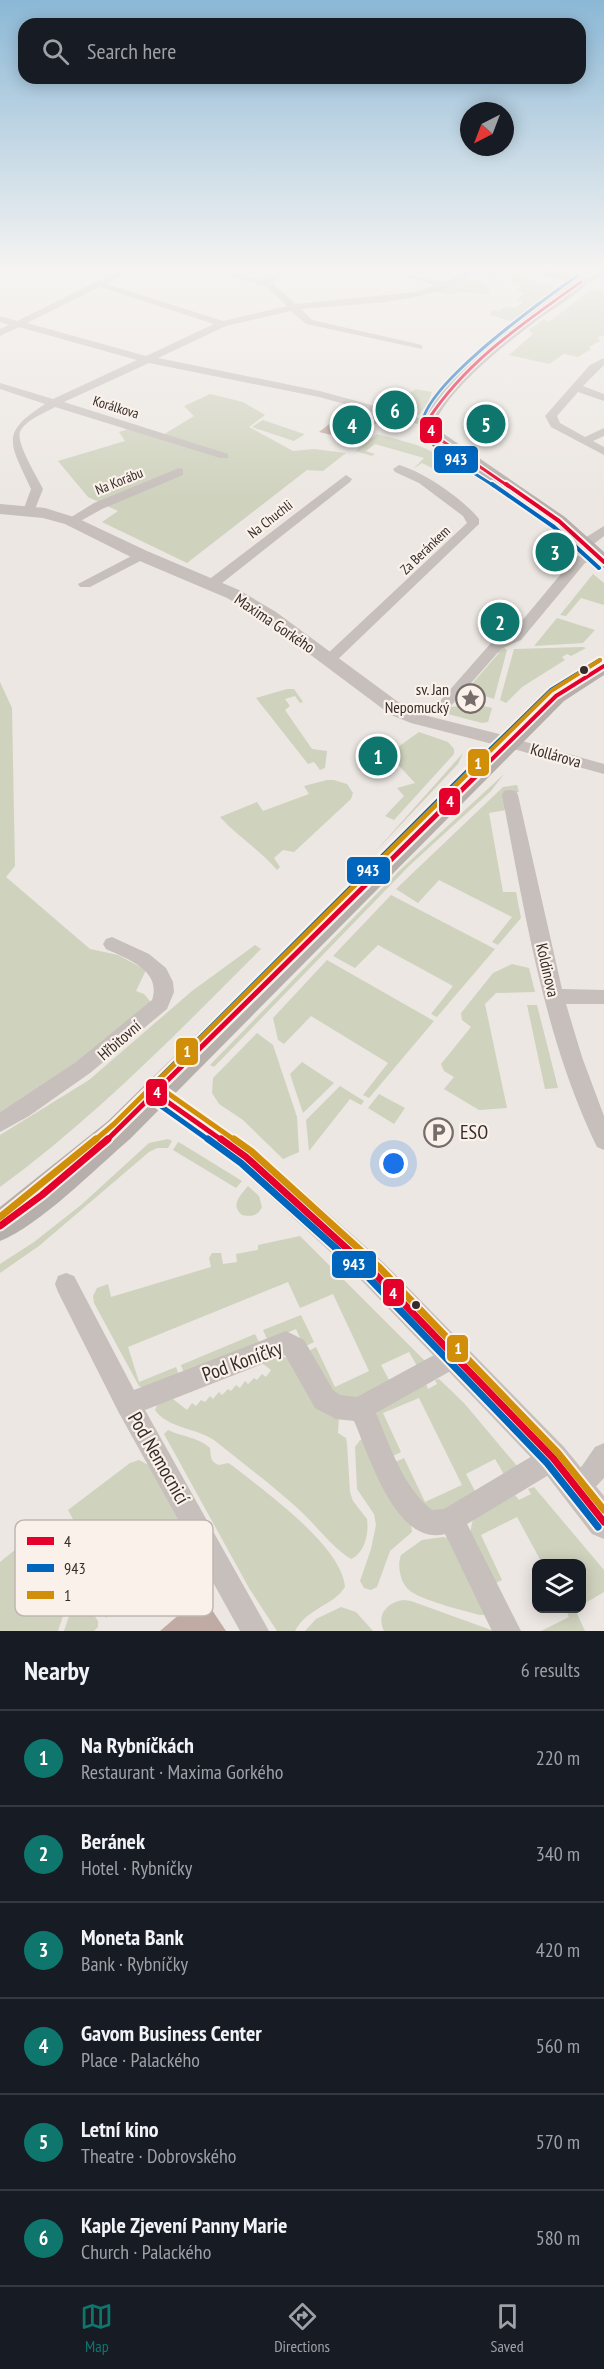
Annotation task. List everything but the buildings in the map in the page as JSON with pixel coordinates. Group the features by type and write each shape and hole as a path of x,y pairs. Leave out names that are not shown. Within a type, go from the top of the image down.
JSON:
{"main road":[{"path":"495,347 431,411 429,424 438,438 537,504 595,554"},
{"path":"0,1226 91,1155 556,696 604,666"}],"street":[{"path":"103,347 146,359 320,394 429,424"},
{"path":"1,432 15,430 27,418 54,403 172,347"},
{"path":"604,361 594,367 592,376 577,388 551,416 555,425 604,452"},
{"name":"Korálkova","path":"0,386 224,456"},
{"path":"577,388 604,398"},
{"path":"15,430 14,441 37,489 29,511"},
{"path":"584,442 604,431"},
{"name":"Za Beránkem","path":"329,660 473,524 473,519 458,506 423,480 399,469"},
{"name":"Na Korábu","path":"71,521 92,508 179,472"},
{"name":"Na Chuchli","path":"212,584 346,479"},
{"name":"Maxima Gorkého","path":"0,509 29,511 71,521 141,555 212,584 260,610 380,699 405,714 508,742"},
{"path":"438,712 496,646 516,637 580,560 595,554 604,530"},
{"path":"85,584 141,555"},
{"name":"Kollárova","path":"508,742 604,769"},
{"name":"Koldinova","path":"510,795 554,996 580,1086 604,1141"},
{"name":"Hřbitovní","path":"0,1123 96,1061 160,1004 165,992 163,976 148,962 112,944"},
{"path":"554,996 604,997"},
{"path":"155,1093 246,1157 380,1279 553,1458 604,1522"},
{"name":"Pod Nemocnicí","path":"66,1284 128,1404 194,1520"},
{"name":"Pod Koníčky","path":"128,1404 286,1343 296,1348 320,1395 328,1403 336,1407 362,1410"},
{"path":"455,1356 369,1403 362,1410 400,1492 413,1511 419,1517 433,1523 451,1519 553,1458"},
{"path":"577,1488 591,1475 604,1456"},
{"path":"451,1519 507,1631"},
{"name":"Pod Nemocnicí","path":"213,1554 255,1631"}],"green space":[{"path":"518,347 589,347 591,349 578,357 564,354 549,364 509,355"},
{"path":"416,389 432,392 428,403 419,415 389,406 404,392 409,393"},
{"path":"210,394 243,402 265,415 249,427 293,451 314,449 346,453 323,471 307,470 187,563 102,522 118,511 88,497 58,461 125,441 119,432 128,429 158,438 194,416 184,406"},
{"path":"263,420 305,434 294,441 252,427"},
{"path":"377,434 426,449 441,457 440,460 446,460 452,464 438,471 422,463 413,469 424,458 375,444 366,451 375,454 372,456 355,451"},
{"path":"593,574 604,583 604,605 581,598 566,616 560,615"},
{"path":"557,618 595,630 583,643 534,646"},
{"path":"504,648 507,650 494,699 485,696 471,685 499,653 496,651"},
{"path":"586,648 571,656 567,654 562,657 565,660 522,687 506,703 500,700 514,649"},
{"path":"0,682 12,708 15,866 6,877 90,949 118,955 146,970 136,991 144,994 150,1001 149,1007 104,1044 0,1112"},
{"path":"294,689 303,702 300,703 295,696 285,699 290,706 285,710 312,749 327,751 325,768 320,770 314,762 308,764 256,698"},
{"path":"480,705 492,708 488,722 482,723 444,713 448,707"},
{"path":"419,732 448,742 454,749 454,754 394,820 385,816 404,796 397,788 415,783 388,754"},
{"path":"463,753 458,764 374,853"},
{"path":"504,774 491,791 409,866 214,1067 210,1065 400,870"},
{"path":"327,780 347,784 353,793 351,799 294,852 283,850 274,858 280,867 277,870 220,817 257,802 263,811 309,794 304,786"},
{"path":"517,785 519,792 503,794 506,810 489,813 503,892 516,892 521,918 498,945 492,942 512,917 439,880 418,903 396,889 503,787"},
{"path":"391,895 495,949 437,1017 431,1014 453,986 378,945 355,968 333,956"},
{"path":"255,945 261,949 135,1073 70,1132 0,1187 0,1135 89,1080 192,991"},
{"path":"327,960 434,1021 369,1098 363,1095 388,1063 311,1016 284,1044 278,1040 273,1018"},
{"path":"512,964 529,968 535,992 496,993 485,1004 507,1108 479,1110 444,1089 454,1077 444,1071 441,1064 471,1027 462,1020 461,1013 493,973"},
{"path":"527,1005 537,1005 558,1088 545,1089"},
{"path":"257,1033 273,1045 297,1117 299,1152 283,1159 243,1120 219,1104 212,1093 213,1078"},
{"path":"302,1062 334,1083 303,1113 290,1074"},
{"path":"340,1086 364,1101 361,1105 350,1099 309,1151 306,1120"},
{"path":"379,1094 405,1108 394,1124 368,1108"},
{"path":"168,1139 172,1141 168,1148 157,1148 149,1152 39,1246 0,1273 0,1264 34,1242 81,1205 149,1143"},
{"path":"178,1142 242,1181 236,1188 173,1150"},
{"path":"248,1186 259,1196 262,1207 251,1216 242,1215 237,1208 238,1200"},
{"path":"300,1236 430,1366 417,1366 409,1352 381,1365 389,1380 371,1394 335,1398 307,1352 316,1347 335,1387 369,1371 333,1294 300,1308 288,1282 128,1347 139,1382 176,1367 180,1378 147,1390 139,1386 94,1303 93,1296 97,1288 108,1284 111,1297 211,1267 209,1258 212,1253 221,1253 223,1264 237,1262 236,1254 258,1250 258,1245"},
{"path":"301,1315 314,1342 304,1347 296,1329 268,1341 263,1330"},
{"path":"255,1334 260,1344 185,1376 181,1365"},
{"path":"278,1355 291,1359 339,1417 338,1433 346,1438 347,1444 350,1492 353,1501 367,1519 363,1547 351,1559 294,1505 214,1440 167,1421 155,1410 158,1403 173,1399 187,1410 192,1403 196,1406 201,1400 205,1402 210,1396 213,1399 219,1392 222,1395 228,1389 231,1391 236,1385 240,1388 245,1381 248,1384 254,1378 257,1380 262,1374 266,1377 271,1370 258,1360"},
{"path":"439,1379 464,1403 517,1466 505,1476 495,1459 466,1474 475,1491 464,1507 429,1513 393,1463 404,1458 425,1502 462,1485 419,1398 383,1413 401,1452 391,1457 376,1414 379,1408 426,1384 428,1389 437,1384 435,1380"},
{"path":"168,1430 205,1444 210,1448 214,1462 219,1465 228,1463 233,1466 300,1520 331,1554 341,1571 345,1587 340,1593 306,1617 295,1631 277,1631 249,1588 164,1434"},
{"path":"363,1439 411,1524 412,1532 390,1551 377,1587 371,1590 364,1588 360,1581 376,1525 374,1514 357,1489 355,1447"},
{"path":"139,1460 150,1466 179,1520 73,1520 68,1510 130,1463"},
{"path":"534,1487 604,1570 604,1592 586,1603 586,1559 540,1559 517,1517 481,1535 502,1580 492,1585 470,1533 473,1519 515,1495 519,1500 531,1494 528,1489"},
{"path":"447,1538 485,1615 423,1598 409,1590 403,1583 399,1568 401,1555 422,1540"},
{"path":"15,1550 15,1616 63,1616 58,1631 0,1631 0,1562"},
{"path":"403,1600 494,1631 384,1631 381,1619 384,1610"},
{"path":"341,1607 356,1612 373,1631 305,1631 316,1619"},
{"path":"567,1613 577,1613 585,1631 541,1631 569,1617"},
{"path":"69,1616 95,1616 98,1621 98,1627 94,1631 64,1631"}],"transit line":[{"name":"943","path":"485,347 431,400 421,421 424,434 433,444 554,527 599,568"},
{"name":"4","path":"493,347 457,381 441,401 428,420 431,430 438,438 559,521 604,562"},
{"name":"943","path":"598,1527 547,1463 369,1278 241,1163 151,1099 148,1093 150,1088 518,721 551,690 600,660"},
{"name":"1","path":"0,1217 114,1124 551,691 600,660"},
{"name":"4","path":"0,1226 42,1195 119,1130 556,696 604,666"},
{"name":"1","path":"159,1087 251,1151 379,1267 558,1453 604,1510"},
{"name":"4","path":"155,1093 246,1157 374,1273 553,1458 604,1522"}],"place":[{"name":"Kaple Zjevení Panny Marie","path":"395,410"},
{"name":"Letní kino","path":"486,424"},
{"name":"Gavom Business Center","path":"352,425"},
{"name":"Moneta Bank","path":"555,552"},
{"name":"Beránek","path":"500,622"},
{"name":"sv. Jan Nepomucký","path":"470,698"},
{"name":"Na Rybníčkách","path":"378,756"},
{"name":"ESO","path":"439,1132"}]}
